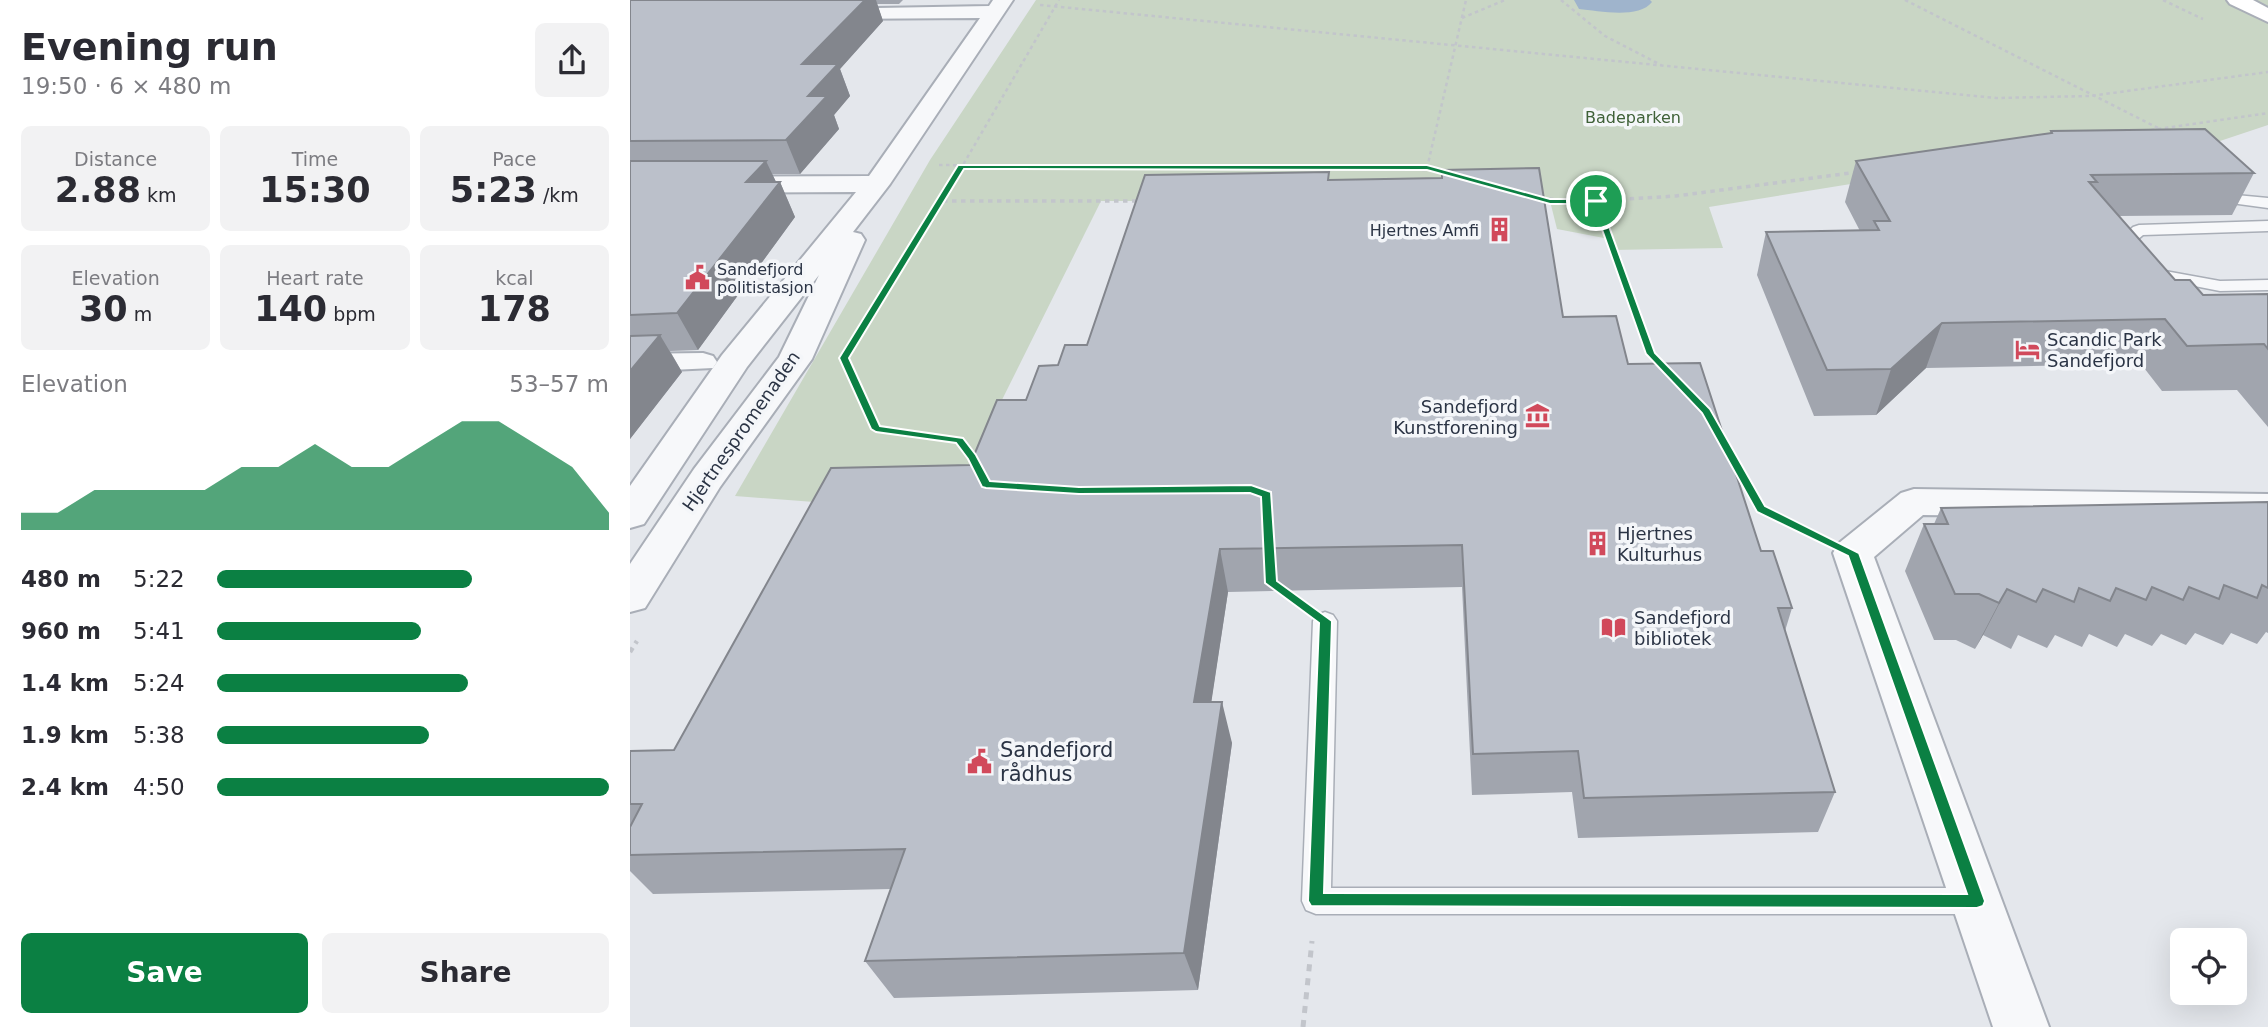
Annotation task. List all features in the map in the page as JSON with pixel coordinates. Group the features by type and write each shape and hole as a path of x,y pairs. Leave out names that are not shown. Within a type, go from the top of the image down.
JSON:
{"main road":[{"path":"2237,0 2268,16"}],"street":[{"path":"807,13 998,6"},
{"name":"Hjertnespromenaden","path":"630,515 734,362 877,184 998,6"},
{"path":"630,185 877,184"},
{"name":"Hjertnespromenaden","path":"630,597 647,544 708,478 795,359 877,184"},
{"path":"630,363 703,362"},
{"path":"2021,1027 1853,553 1914,502 2268,507"}],"lane":[{"path":"2236,200 2268,203"},
{"path":"2268,226 2139,230 2122,245 2136,261 2169,279 2220,286 2268,285"},
{"path":"1325,621 1316,901 1977,901"}],"path":[{"path":"858,335 942,201 1059,0"},
{"path":"1427,168 1466,0"},
{"path":"1461,18 1505,0"},
{"path":"1560,0 1605,36 1665,67"},
{"path":"1906,0 2172,136"},
{"path":"1055,6 1996,99 2090,96 2268,72"},
{"path":"2147,131 2268,113"},
{"path":"939,165 1427,168 1452,174"},
{"path":"1537,199 1596,201 1674,198 1863,171"},
{"path":"942,201 1142,201"},
{"path":"1596,201 1650,354 1669,373"},
{"path":"844,358 876,429 959,440 977,467"},
{"path":"1725,444 1761,509 1853,553"},
{"path":"1271,583 1325,621"},
{"path":"1303,1027 1316,901"}],"green space":[{"name":"Badeparken","path":"1036,0 2268,0 2268,125 2160,161 1962,166 1709,207 1723,248 1613,250 1609,239 1557,229 1550,201 1101,201 973,458 963,494 814,502 735,496 930,160"}],"water":[{"path":"1574,0 1652,2 1638,11 1618,13 1579,9"}],"building":[{"path":"630,0 865,0 802,64 838,64 808,96 827,96 786,140 630,141"},
{"path":"2205,129 2254,173 2091,175 2097,182 2089,182 2175,280 2190,280 2203,295 2268,294 2268,349 2264,344 2187,346 2165,319 1942,323 1891,369 1827,370 1766,232 1879,230 1874,221 1890,221 1856,161 2052,133 2051,131"},
{"path":"630,161 766,161 746,182 780,182 677,313 630,315"},
{"path":"1539,168 1563,317 1616,316 1628,364 1700,363 1761,551 1773,551 1792,608 1778,608 1835,792 1584,798 1578,751 1473,754 1462,545 1220,549 1194,702 1222,702 1184,953 865,961 905,849 630,855 630,827 642,804 630,804 630,751 674,750 831,468 970,465 997,400 1026,400 1039,366 1058,365 1065,345 1087,345 1145,175 1329,172 1328,180 1442,178 1442,170"},
{"path":"660,335 630,371 630,336"},
{"path":"2268,502 2268,588 2262,585 2257,598 2224,585 2219,599 2189,587 2183,600 2152,587 2146,600 2116,588 2110,601 2079,588 2074,602 2043,589 2036,602 2007,589 1999,603 1979,594 1955,594 1924,524 1948,524 1941,508"}],"place":[{"name":"Hjertnes Amfi","path":"1499,230"},
{"name":"Sandefjord politistasjon","path":"697,278"},
{"name":"Scandic Park Sandefjord","path":"2027,349"},
{"name":"Sandefjord Kunstforening","path":"1538,416"},
{"name":"Hjertnes Kulturhus","path":"1597,543"},
{"name":"Sandefjord bibliotek","path":"1614,627"},
{"name":"Sandefjord rådhus","path":"980,762"}],"route":[{"path":"961,166 1427,168 1550,201 1596,201 1650,354 1707,411 1761,509 1853,553 1977,901 1316,901 1325,621 1271,583 1267,495 1251,489 1079,491 986,485 973,458 959,440 876,429 844,358 961,166"}]}
